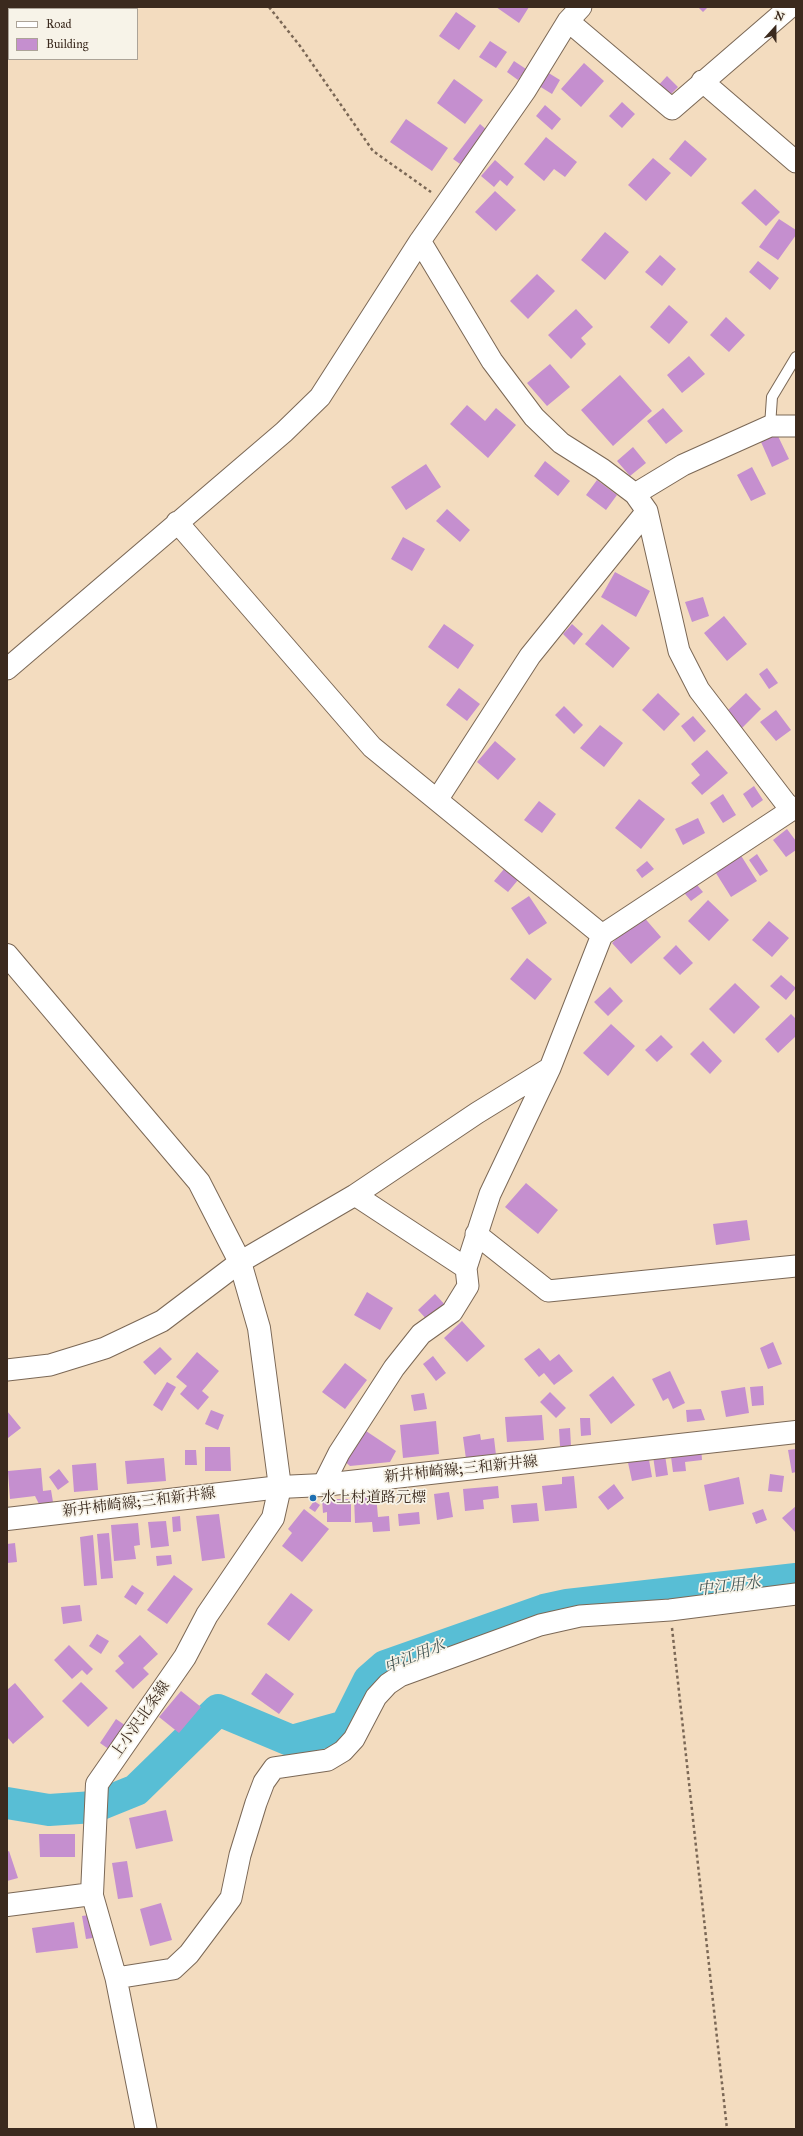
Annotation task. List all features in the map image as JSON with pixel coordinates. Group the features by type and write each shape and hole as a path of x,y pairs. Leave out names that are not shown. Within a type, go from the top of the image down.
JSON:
{"main road":[{"path":"7,955 199,1182 240,1262 259,1328 280,1487"},
{"name":"新井柿崎線;三和新井線","path":"7,1519 280,1487 323,1485 796,1432"},
{"name":"上小沢北条線","path":"92,1894 97,1784 184,1657 207,1615 272,1518 280,1487"},
{"path":"7,1905 92,1894"}],"street":[{"path":"7,669 284,432 320,397 420,241 526,91 574,14 672,109 702,81 790,7"},
{"path":"702,81 796,162"},
{"path":"323,1485 338,1453 394,1368 421,1334 452,1312 468,1286 466,1268 490,1194 550,1068 602,935 794,808 699,690 679,651 641,503 602,470 561,443 534,417 492,361 420,241"},
{"path":"437,800 530,656 641,503 683,466 770,426 796,426"},
{"path":"177,522 372,747 602,935"},
{"path":"7,1370 50,1365 105,1348 162,1321 240,1262 355,1196 477,1113 550,1068"},
{"path":"355,1196 466,1268"},
{"path":"476,1234 548,1292 796,1266"},
{"path":"116,1978 173,1969 189,1954 231,1898 240,1855 254,1810 264,1782 270,1773 274,1768 328,1760 344,1751 354,1739 376,1697 388,1684 400,1676 540,1625 580,1616 670,1610 796,1594"},
{"path":"92,1894 116,1978 146,2129"}],"lane":[{"path":"770,426 772,397 796,357"}],"path":[{"path":"269,7 300,46 373,151 446,203"},
{"path":"670,1610 727,2129"}],"building":[{"path":"496,7 529,7 519,23"},
{"path":"698,7 708,7 703,12"},
{"path":"456,12 476,26 459,50 439,36"},
{"path":"490,41 507,52 496,68 479,57"},
{"path":"514,61 526,69 518,80 507,72"},
{"path":"584,63 604,81 581,107 561,89"},
{"path":"547,72 560,80 552,94 539,86"},
{"path":"667,76 678,87 667,98 656,88"},
{"path":"454,79 483,100 465,124 437,103"},
{"path":"622,102 635,114 622,128 609,116"},
{"path":"545,105 561,119 552,130 536,116"},
{"path":"406,119 448,148 432,171 390,142"},
{"path":"480,124 489,132 463,166 453,159"},
{"path":"546,137 577,162 565,177 554,169 544,181 524,164"},
{"path":"685,140 707,159 691,177 669,159"},
{"path":"653,158 671,173 646,201 628,185"},
{"path":"495,160 514,177 507,186 500,180 494,187 481,176"},
{"path":"755,189 780,212 766,226 741,203"},
{"path":"495,191 516,210 496,231 475,212"},
{"path":"779,219 796,230 796,235 778,260 759,247"},
{"path":"605,232 629,252 605,280 581,260"},
{"path":"660,255 676,269 662,286 645,272"},
{"path":"758,261 779,278 770,290 749,272"},
{"path":"537,274 555,291 528,319 510,301"},
{"path":"669,305 688,322 669,344 650,327"},
{"path":"576,309 593,327 581,338 586,344 571,359 548,335"},
{"path":"726,317 745,335 729,352 710,335"},
{"path":"689,356 705,374 682,393 667,375"},
{"path":"550,364 570,387 547,406 527,383"},
{"path":"620,375 652,411 613,446 581,410"},
{"path":"467,405 485,421 496,408 516,425 488,458 450,424"},
{"path":"663,408 683,431 666,444 647,421"},
{"path":"777,434 789,459 772,467 761,442"},
{"path":"633,447 646,463 630,476 617,461"},
{"path":"545,461 570,481 558,496 534,476"},
{"path":"426,464 441,487 406,510 391,487"},
{"path":"752,467 766,494 751,501 737,475"},
{"path":"597,480 617,495 606,510 586,495"},
{"path":"447,509 470,530 460,542 436,521"},
{"path":"403,537 425,549 412,571 391,559"},
{"path":"615,572 650,591 636,617 601,597"},
{"path":"703,597 709,616 692,622 685,602"},
{"path":"724,616 747,644 727,661 704,633"},
{"path":"444,624 474,645 458,669 428,647"},
{"path":"572,624 583,634 574,645 563,634"},
{"path":"602,624 630,648 613,668 585,644"},
{"path":"767,668 778,683 769,689 759,674"},
{"path":"459,688 480,704 467,721 446,705"},
{"path":"658,693 680,714 664,731 642,710"},
{"path":"746,693 761,709 742,728 726,712"},
{"path":"564,706 583,725 574,734 555,715"},
{"path":"776,710 791,730 776,741 760,722"},
{"path":"693,716 706,731 694,742 681,726"},
{"path":"600,725 623,743 604,767 580,748"},
{"path":"495,741 516,759 498,780 477,762"},
{"path":"707,750 728,773 702,795 691,783 700,775 691,764"},
{"path":"754,786 763,800 752,808 743,794"},
{"path":"723,794 736,815 723,823 710,803"},
{"path":"639,799 665,819 641,849 615,828"},
{"path":"539,801 556,814 542,833 524,820"},
{"path":"698,818 705,833 683,845 675,829"},
{"path":"787,829 796,841 796,850 786,857 773,840"},
{"path":"740,854 757,881 731,897 714,870"},
{"path":"757,854 768,871 760,876 749,860"},
{"path":"647,861 654,869 642,878 636,870"},
{"path":"504,869 518,880 508,892 494,881"},
{"path":"693,880 703,892 691,901 681,889"},
{"path":"529,896 547,923 529,935 511,908"},
{"path":"708,900 729,920 709,941 688,921"},
{"path":"642,915 661,937 631,964 612,943"},
{"path":"769,921 789,938 772,957 752,940"},
{"path":"676,945 693,963 680,975 663,958"},
{"path":"527,958 552,979 535,1000 510,979"},
{"path":"781,975 796,988 786,1000 770,986"},
{"path":"735,983 760,1007 734,1034 709,1009"},
{"path":"610,987 623,1001 608,1016 594,1002"},
{"path":"791,1014 796,1019 796,1036 778,1053 765,1039"},
{"path":"611,1024 635,1046 608,1076 583,1053"},
{"path":"661,1035 673,1047 657,1062 645,1050"},
{"path":"703,1041 722,1061 710,1074 690,1054"},
{"path":"526,1183 558,1210 538,1234 505,1207"},
{"path":"747,1220 750,1240 716,1245 713,1224"},
{"path":"367,1292 393,1308 380,1330 354,1315"},
{"path":"435,1294 448,1308 431,1324 418,1310"},
{"path":"462,1321 485,1346 467,1362 444,1338"},
{"path":"773,1342 782,1364 768,1369 760,1348"},
{"path":"160,1347 172,1359 155,1375 143,1362"},
{"path":"539,1348 550,1361 559,1354 573,1371 554,1385 544,1373 539,1377 524,1359"},
{"path":"197,1352 219,1371 202,1391 209,1397 198,1410 180,1394 187,1386 176,1377"},
{"path":"433,1356 446,1373 436,1381 423,1364"},
{"path":"345,1363 367,1380 345,1409 322,1392"},
{"path":"670,1371 685,1403 673,1409 668,1398 663,1401 652,1379"},
{"path":"613,1376 635,1405 611,1424 589,1395"},
{"path":"167,1382 176,1387 162,1411 153,1405"},
{"path":"763,1386 764,1405 752,1406 750,1387"},
{"path":"745,1387 749,1413 726,1417 721,1391"},
{"path":"550,1392 566,1408 556,1418 540,1402"},
{"path":"424,1393 427,1409 414,1411 411,1395"},
{"path":"701,1409 705,1420 687,1422 686,1410"},
{"path":"211,1410 224,1415 218,1430 205,1424"},
{"path":"7,1411 21,1428 8,1438 7,1437"},
{"path":"542,1415 544,1440 507,1442 505,1417"},
{"path":"580,1418 590,1418 591,1435 581,1436"},
{"path":"436,1421 439,1454 403,1458 400,1425"},
{"path":"570,1428 571,1446 560,1446 559,1429"},
{"path":"363,1429 396,1451 390,1462 350,1466 342,1459"},
{"path":"480,1434 481,1440 494,1438 496,1455 466,1459 463,1437"},
{"path":"701,1446 702,1460 685,1462 686,1471 673,1472 670,1449"},
{"path":"205,1447 230,1447 231,1471 205,1471"},
{"path":"796,1449 796,1472 792,1473 788,1450"},
{"path":"185,1450 196,1450 197,1465 185,1465"},
{"path":"648,1454 652,1477 632,1481 627,1458"},
{"path":"665,1455 668,1475 656,1477 653,1456"},
{"path":"164,1458 166,1481 127,1484 125,1461"},
{"path":"96,1463 98,1490 74,1492 72,1465"},
{"path":"41,1468 43,1491 51,1490 53,1502 39,1504 35,1496 10,1499 8,1471"},
{"path":"59,1469 69,1482 58,1490 49,1477"},
{"path":"770,1474 784,1476 782,1492 768,1491"},
{"path":"574,1476 577,1508 545,1511 542,1486 562,1484 562,1477"},
{"path":"739,1477 744,1504 709,1511 704,1485"},
{"path":"614,1484 624,1498 608,1510 598,1497"},
{"path":"498,1486 499,1498 483,1500 484,1509 465,1511 463,1489"},
{"path":"449,1492 453,1517 437,1520 434,1494"},
{"path":"376,1495 378,1517 389,1516 390,1531 373,1532 372,1522 355,1523 354,1496"},
{"path":"322,1499 351,1499 351,1522 327,1522 327,1512 323,1513"},
{"path":"314,1501 320,1505 315,1512 309,1508"},
{"path":"537,1503 539,1521 513,1523 511,1505"},
{"path":"796,1506 796,1533 782,1518"},
{"path":"304,1509 329,1529 302,1562 282,1546 292,1533 288,1529"},
{"path":"763,1509 767,1520 756,1524 752,1513"},
{"path":"419,1512 420,1524 399,1526 398,1514"},
{"path":"219,1514 225,1558 202,1561 196,1516"},
{"path":"180,1516 181,1531 173,1532 172,1517"},
{"path":"166,1521 169,1546 151,1548 148,1522"},
{"path":"138,1523 140,1545 134,1546 136,1559 114,1561 111,1525"},
{"path":"109,1533 113,1578 101,1579 97,1534"},
{"path":"93,1535 97,1585 84,1586 80,1537"},
{"path":"15,1543 17,1562 7,1563 7,1544"},
{"path":"171,1555 172,1564 157,1566 156,1556"},
{"path":"174,1575 193,1589 167,1624 147,1610"},
{"path":"132,1585 144,1593 136,1605 124,1597"},
{"path":"291,1593 313,1610 289,1641 267,1624"},
{"path":"80,1605 82,1621 63,1624 61,1607"},
{"path":"97,1634 109,1641 101,1654 89,1646"},
{"path":"140,1635 158,1654 143,1668 149,1674 133,1689 115,1671 124,1663 118,1656"},
{"path":"69,1645 93,1669 87,1675 82,1670 72,1679 54,1660"},
{"path":"266,1673 294,1694 279,1714 251,1694"},
{"path":"81,1682 108,1708 88,1727 62,1701"},
{"path":"15,1683 44,1717 13,1744 7,1737 7,1690"},
{"path":"181,1691 201,1707 179,1733 159,1717"},
{"path":"116,1719 129,1728 113,1752 100,1743"},
{"path":"166,1810 173,1841 136,1849 129,1818"},
{"path":"39,1834 75,1834 75,1857 40,1857"},
{"path":"9,1851 18,1878 7,1881 7,1852"},
{"path":"127,1861 133,1897 118,1899 112,1863"},
{"path":"161,1903 172,1940 150,1946 140,1909"},
{"path":"96,1914 100,1937 86,1939 82,1916"},
{"path":"74,1922 78,1948 36,1953 32,1928"}],"waterway":[{"name":"中江用水","path":"7,1803 49,1810 94,1807 136,1790 218,1710 292,1741 346,1726 369,1680 385,1666 544,1610 567,1605 796,1579"}],"place":[{"name":"水上村道路元標","path":"313,1498"}]}
